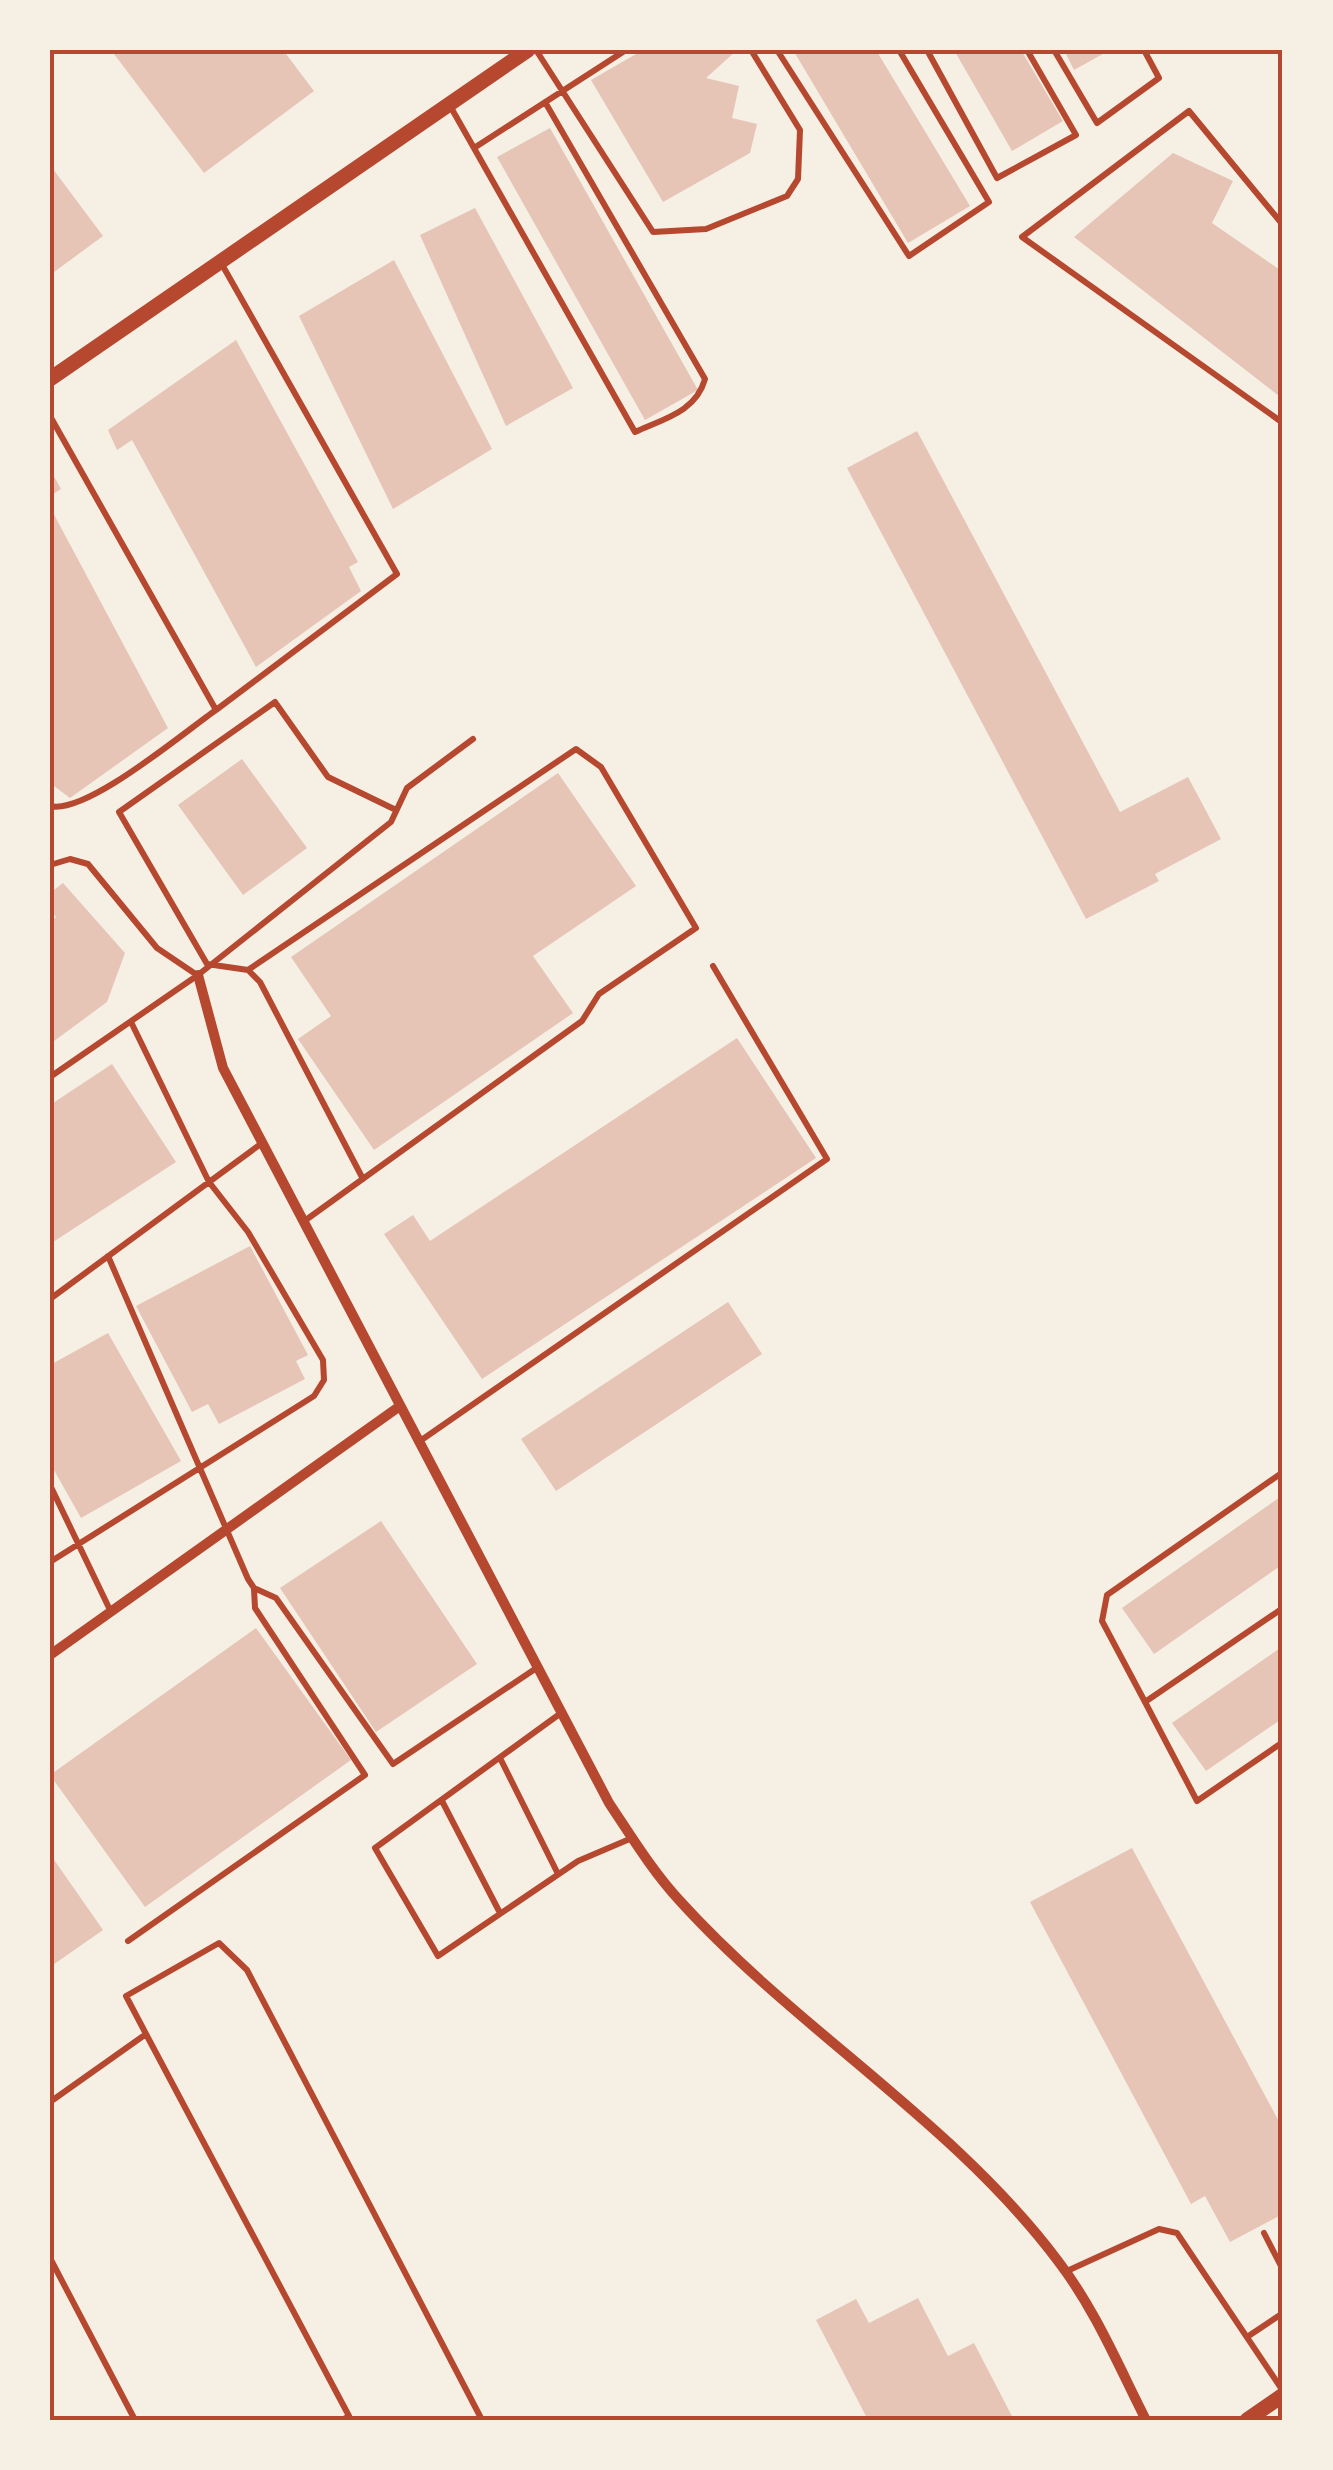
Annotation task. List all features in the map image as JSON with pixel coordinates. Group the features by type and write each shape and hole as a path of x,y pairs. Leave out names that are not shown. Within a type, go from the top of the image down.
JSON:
{"street":[{"path":"50,378 528,50"},
{"path":"198,975 223,1068 632,1838 679,1900 963,2158 1066,2272 1146,2420"},
{"path":"50,1655 400,1406"},
{"path":"1247,2420 1283,2393"}],"lane":[{"path":"536,50 653,232 706,230 787,196 798,179 800,130 751,50"},
{"path":"474,148 626,50"},
{"path":"778,50 909,256 989,202 899,50"},
{"path":"927,50 997,178 1076,135 1027,50"},
{"path":"1054,50 1096,123 1159,78 1144,50"},
{"path":"448,104 636,432 689,407 701,393 704,380 545,102"},
{"path":"1283,225 1189,111 1022,236 1283,423"},
{"path":"50,806 63,809 88,798 216,710 396,574 220,261"},
{"path":"50,416 216,710"},
{"path":"206,964 118,812 274,702 328,778 396,810"},
{"path":"50,1077 198,975 206,964 390,822 406,788 473,739"},
{"path":"248,970 576,749 602,767 696,928 599,994 582,1021 303,1222"},
{"path":"50,864 70,859 88,864 156,948 198,975"},
{"path":"206,964 248,970 260,982 363,1179"},
{"path":"419,1442 826,1159 713,966"},
{"path":"50,1562 314,1396 324,1380 323,1360 248,1232 210,1182 131,1022"},
{"path":"50,1299 262,1143"},
{"path":"108,1256 224,1532 254,1588 255,1608 366,1775 128,1941"},
{"path":"1283,1472 1106,1596 1102,1620 1197,1801 1283,1742"},
{"path":"50,1485 111,1612"},
{"path":"254,1588 276,1598 393,1764 538,1667"},
{"path":"1145,1702 1283,1608"},
{"path":"562,1712 374,1848 438,1956 558,1874 632,1838"},
{"path":"500,1758 558,1874"},
{"path":"442,1801 500,1914"},
{"path":"348,2419 126,1996 218,1943 247,1970 482,2420"},
{"path":"50,2102 146,2034"},
{"path":"1066,2272 1159,2229 1177,2232 1283,2393"},
{"path":"1264,2233 1283,2270"},
{"path":"50,2258 135,2420"},
{"path":"1247,2336 1283,2313"}],"building":[{"path":"111,50 283,50 314,91 204,173"},
{"path":"643,50 737,50 706,78 739,86 732,118 757,124 750,153 663,202 591,80"},
{"path":"793,50 876,50 970,206 908,243"},
{"path":"954,50 1021,50 1063,121 1012,151"},
{"path":"1064,50 1110,50 1074,70"},
{"path":"550,128 698,390 645,420 497,157"},
{"path":"1173,153 1233,181 1212,223 1283,272 1283,399 1074,237"},
{"path":"50,165 103,236 50,275"},
{"path":"475,208 573,388 506,426 420,235"},
{"path":"394,260 492,449 393,509 299,316"},
{"path":"236,340 358,562 349,567 361,591 256,667 132,440 117,450 108,430"},
{"path":"917,431 1120,812 1188,777 1221,839 1155,874 1159,881 1086,919 847,468"},
{"path":"50,469 61,489 50,496"},
{"path":"50,507 168,728 70,798 50,783"},
{"path":"242,759 307,848 243,895 178,805"},
{"path":"558,773 636,886 533,956 573,1013 374,1150 298,1039 331,1016 291,957"},
{"path":"63,883 125,953 107,1002 50,1044 50,922 56,917 50,910 50,893"},
{"path":"737,1038 816,1158 482,1379 384,1234 413,1215 430,1241"},
{"path":"112,1064 176,1162 50,1244 50,1105"},
{"path":"250,1246 308,1355 296,1361 305,1379 219,1424 208,1404 192,1412 136,1306"},
{"path":"728,1302 762,1354 556,1491 521,1439"},
{"path":"108,1333 181,1461 81,1518 50,1463 50,1365"},
{"path":"1283,1495 1283,1564 1154,1654 1122,1608"},
{"path":"381,1521 477,1664 376,1732 280,1588"},
{"path":"256,1628 351,1760 145,1907 50,1775"},
{"path":"1283,1646 1283,1718 1206,1771 1172,1723"},
{"path":"1132,1848 1283,2129 1283,2214 1230,2242 1205,2196 1191,2204 1030,1902"},
{"path":"50,1854 103,1930 50,1967"},
{"path":"918,2298 948,2356 974,2343 1014,2420 868,2420 816,2320 856,2299 869,2323"}]}
